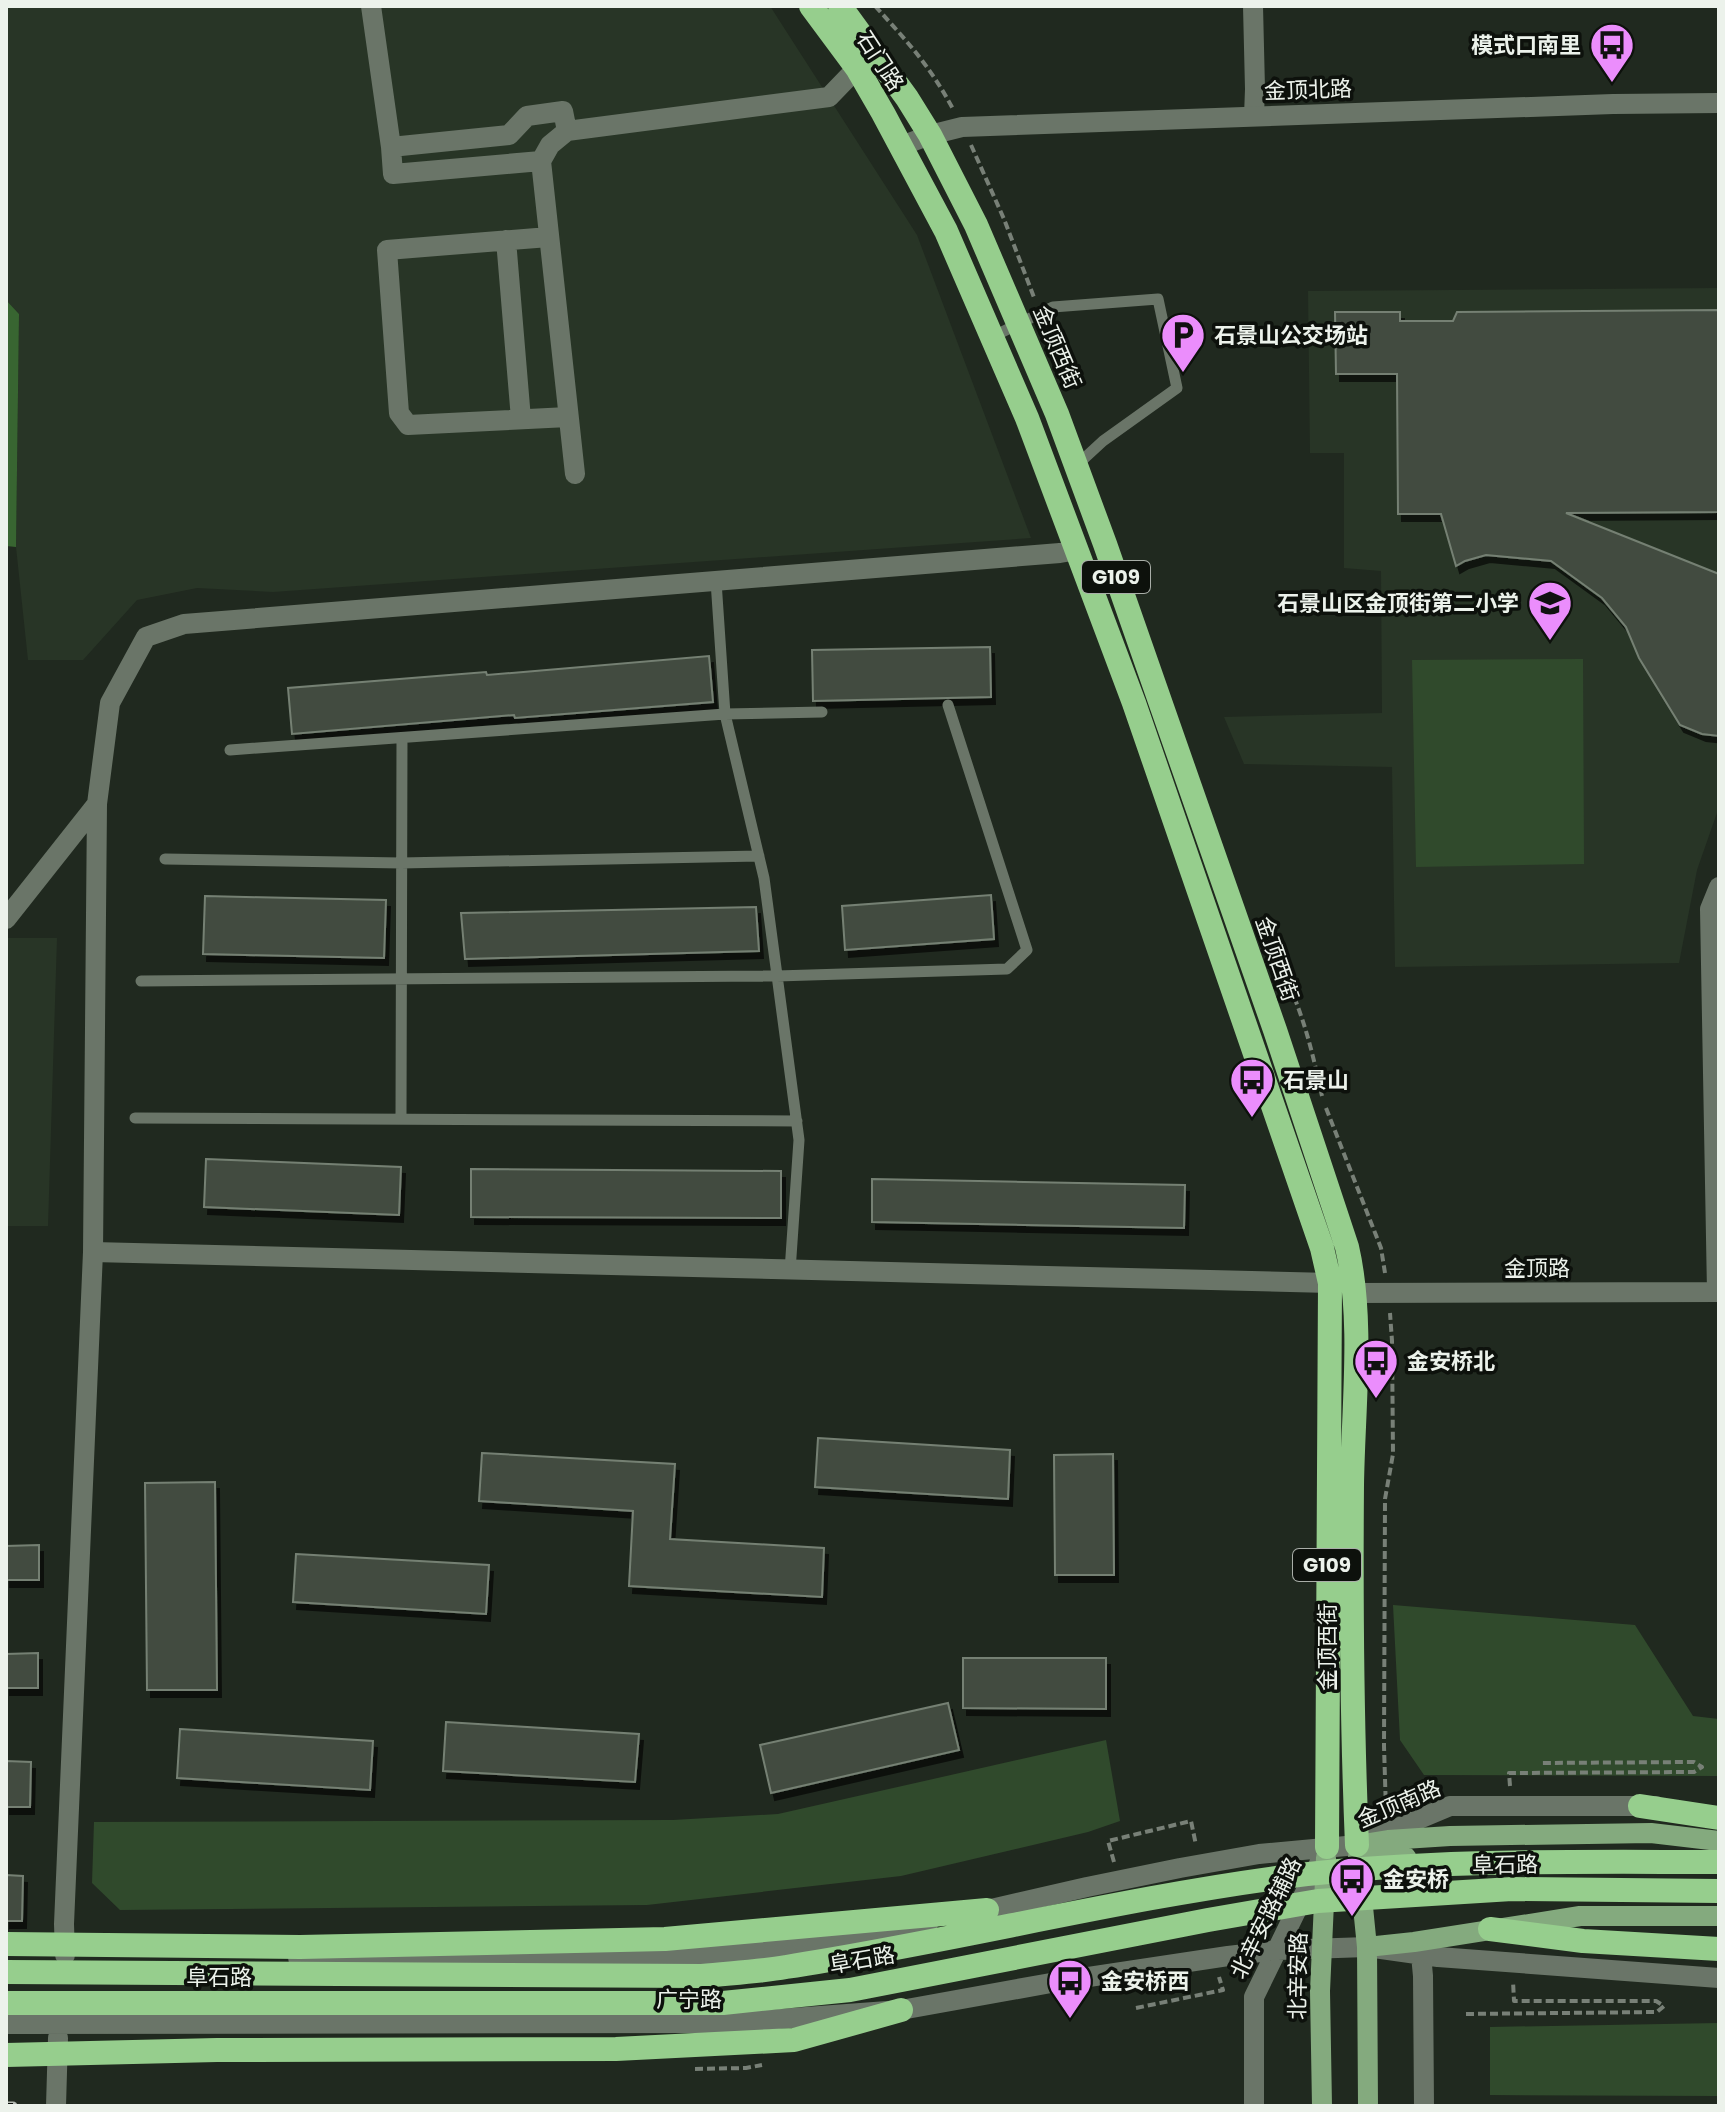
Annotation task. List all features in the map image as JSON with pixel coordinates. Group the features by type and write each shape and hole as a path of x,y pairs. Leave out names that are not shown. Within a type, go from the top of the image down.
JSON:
{"highway":[{"name":"石门路","path":"811,6 857,68 901,146"},
{"name":"石门路","path":"840,6 930,135"},
{"name":"金顶西街","path":"930,135 976,225 1057,414 1275,1030 1347,1247 1354,1293 1353,1720 1357,1845"},
{"name":"金顶西街","path":"901,146 946,231 1027,418 1078,550 1316,1231 1330,1283 1327,1847"},
{"path":"1640,1806 1719,1818"},
{"name":"阜石路","path":"6,1972 702,1976 783,1968 1205,1889 1334,1871 1427,1864 1719,1862"},
{"name":"阜石路","path":"6,2003 723,2003 850,1990 1318,1901 1512,1889 1719,1891"},
{"path":"6,1944 300,1947 665,1939 987,1910"},
{"path":"1490,1929 1583,1941 1719,1949"},
{"path":"6,2055 217,2050 616,2049 794,2040 901,2010"}],"main road":[{"path":"1368,2106 1367,1947 1357,1845 1450,1836 1719,1829"},
{"path":"1651,1833 1719,1841"},
{"name":"金顶南路","path":"1357,1845 1388,1858 1450,1855 1719,1855"},
{"name":"北辛安路","path":"1322,2106 1321,1948 1327,1847"},
{"path":"1367,1947 1418,1948 1490,1929 1580,1916 1719,1916"}],"street":[{"path":"371,6 393,174 541,161"},
{"path":"1253,6 1254,116"},
{"path":"575,474 541,161 550,145 567,131 829,97 857,68"},
{"name":"金顶北路","path":"901,146 962,127 1719,103"},
{"path":"391,147 509,135 527,116 563,111 567,131"},
{"path":"549,237 387,250 399,413 408,425 568,417"},
{"path":"506,240 521,419"},
{"path":"65,1955 93,1252 97,804 110,703 146,637 184,624 1078,550"},
{"path":"6,919 13,902 97,804"},
{"path":"1718,1292 1710,909 1719,887"},
{"path":"93,1252 1330,1283"},
{"name":"金顶路","path":"1354,1293 1718,1292"},
{"name":"金顶南路","path":"1357,1845 1450,1806 1719,1806"},
{"name":"广宁路","path":"6,1954 336,1959 684,1957 896,1931 1180,1868 1259,1854 1357,1845"},
{"name":"北辛安路辅路","path":"1254,2106 1254,1997 1327,1847"},
{"name":"广宁路","path":"6,2024 726,2023 901,2010 1062,1981 1278,1950 1367,1947"},
{"path":"1424,2106 1418,1948 1719,1978"},
{"path":"56,2106 58,2024"}],"lane":[{"path":"992,337 1053,307 1158,299 1177,388 1103,441 1076,466"},
{"path":"716,581 725,714 764,878 797,1121 799,1140 790,1271"},
{"path":"141,981 777,976 1007,969 1027,950 948,705"},
{"path":"230,750 725,714 822,712"},
{"path":"401,1119 402,738"},
{"path":"165,859 401,863 759,856"},
{"path":"135,1118 797,1121"}],"path":[{"path":"1510,1787 1509,1773 1694,1772 1702,1767 1694,1762 1541,1763"},
{"path":"1108,1841 1191,1821 1197,1847"},
{"path":"1466,2014 1657,2012 1664,2006 1656,2001 1514,2001 1513,1971"},
{"path":"1136,2008 1223,1990 1219,1977"}],"shaded area":[{"path":"6,6 770,6 917,235 1031,538 273,592 197,588 137,600 83,660 28,660 16,547 19,314 6,300"},
{"name":"石景山区金顶街第二小学","path":"1719,288 1719,807 1697,870 1679,963 1395,967 1392,767 1244,764 1224,717 1382,713 1381,571 1344,568 1344,453 1310,453 1308,291"},
{"path":"6,938 57,938 48,1226 6,1226"}],"green space":[{"path":"6,300 19,314 16,547 6,546"},
{"path":"1583,659 1584,864 1416,867 1412,660"},
{"path":"1393,1605 1635,1625 1693,1716 1719,1719 1719,1776 1424,1775 1400,1740"},
{"path":"1106,1740 1120,1821 1088,1832 901,1876 647,1905 120,1910 92,1883 94,1822 673,1820 778,1814"},
{"path":"1719,2023 1719,2096 1490,2095 1490,2027"}],"building":[{"path":"1719,310 1719,512 1566,513 1719,574 1719,736 1702,734 1680,725 1639,658 1626,627 1602,598 1551,561 1486,555 1456,566 1441,514 1398,514 1397,374 1336,374 1335,312 1400,312 1400,321 1453,321 1457,312"},
{"path":"990,647 991,697 813,701 812,650"},
{"path":"709,656 713,702 292,734 288,688"},
{"path":"991,895 994,939 845,950 842,906"},
{"path":"205,896 386,900 384,958 203,954"},
{"path":"756,907 759,951 465,959 461,913"},
{"path":"206,1159 401,1167 399,1215 204,1207"},
{"path":"471,1169 781,1171 781,1218 471,1217"},
{"path":"872,1179 1185,1185 1184,1228 872,1222"},
{"path":"818,1438 1010,1450 1008,1499 815,1487"},
{"path":"482,1453 675,1464 670,1539 824,1548 822,1597 629,1586 633,1511 479,1501"},
{"path":"1113,1454 1114,1575 1055,1575 1054,1455"},
{"path":"215,1482 217,1690 147,1690 145,1483"},
{"path":"39,1545 39,1580 6,1580 6,1546"},
{"path":"296,1554 489,1565 486,1614 293,1602"},
{"path":"38,1653 38,1688 6,1688 6,1654"},
{"path":"963,1658 1106,1658 1106,1709 963,1708"},
{"path":"948,1703 959,1750 771,1793 760,1745"},
{"path":"446,1722 639,1734 635,1782 443,1771"},
{"path":"180,1729 373,1741 370,1790 177,1778"},
{"path":"6,1761 31,1762 30,1807 6,1807"},
{"path":"6,1875 23,1876 22,1921 6,1921"}],"railway":[{"path":"6,2106 13,2106"}],"place":[{"name":"模式口南里","path":"1612,84"},
{"name":"石景山公交场站","path":"1183,374"},
{"name":"石景山区金顶街第二小学","path":"1550,642"},
{"name":"石景山","path":"1252,1119"},
{"name":"金安桥北","path":"1376,1400"},
{"name":"金安桥","path":"1352,1918"},
{"name":"金安桥西","path":"1070,2020"}]}
